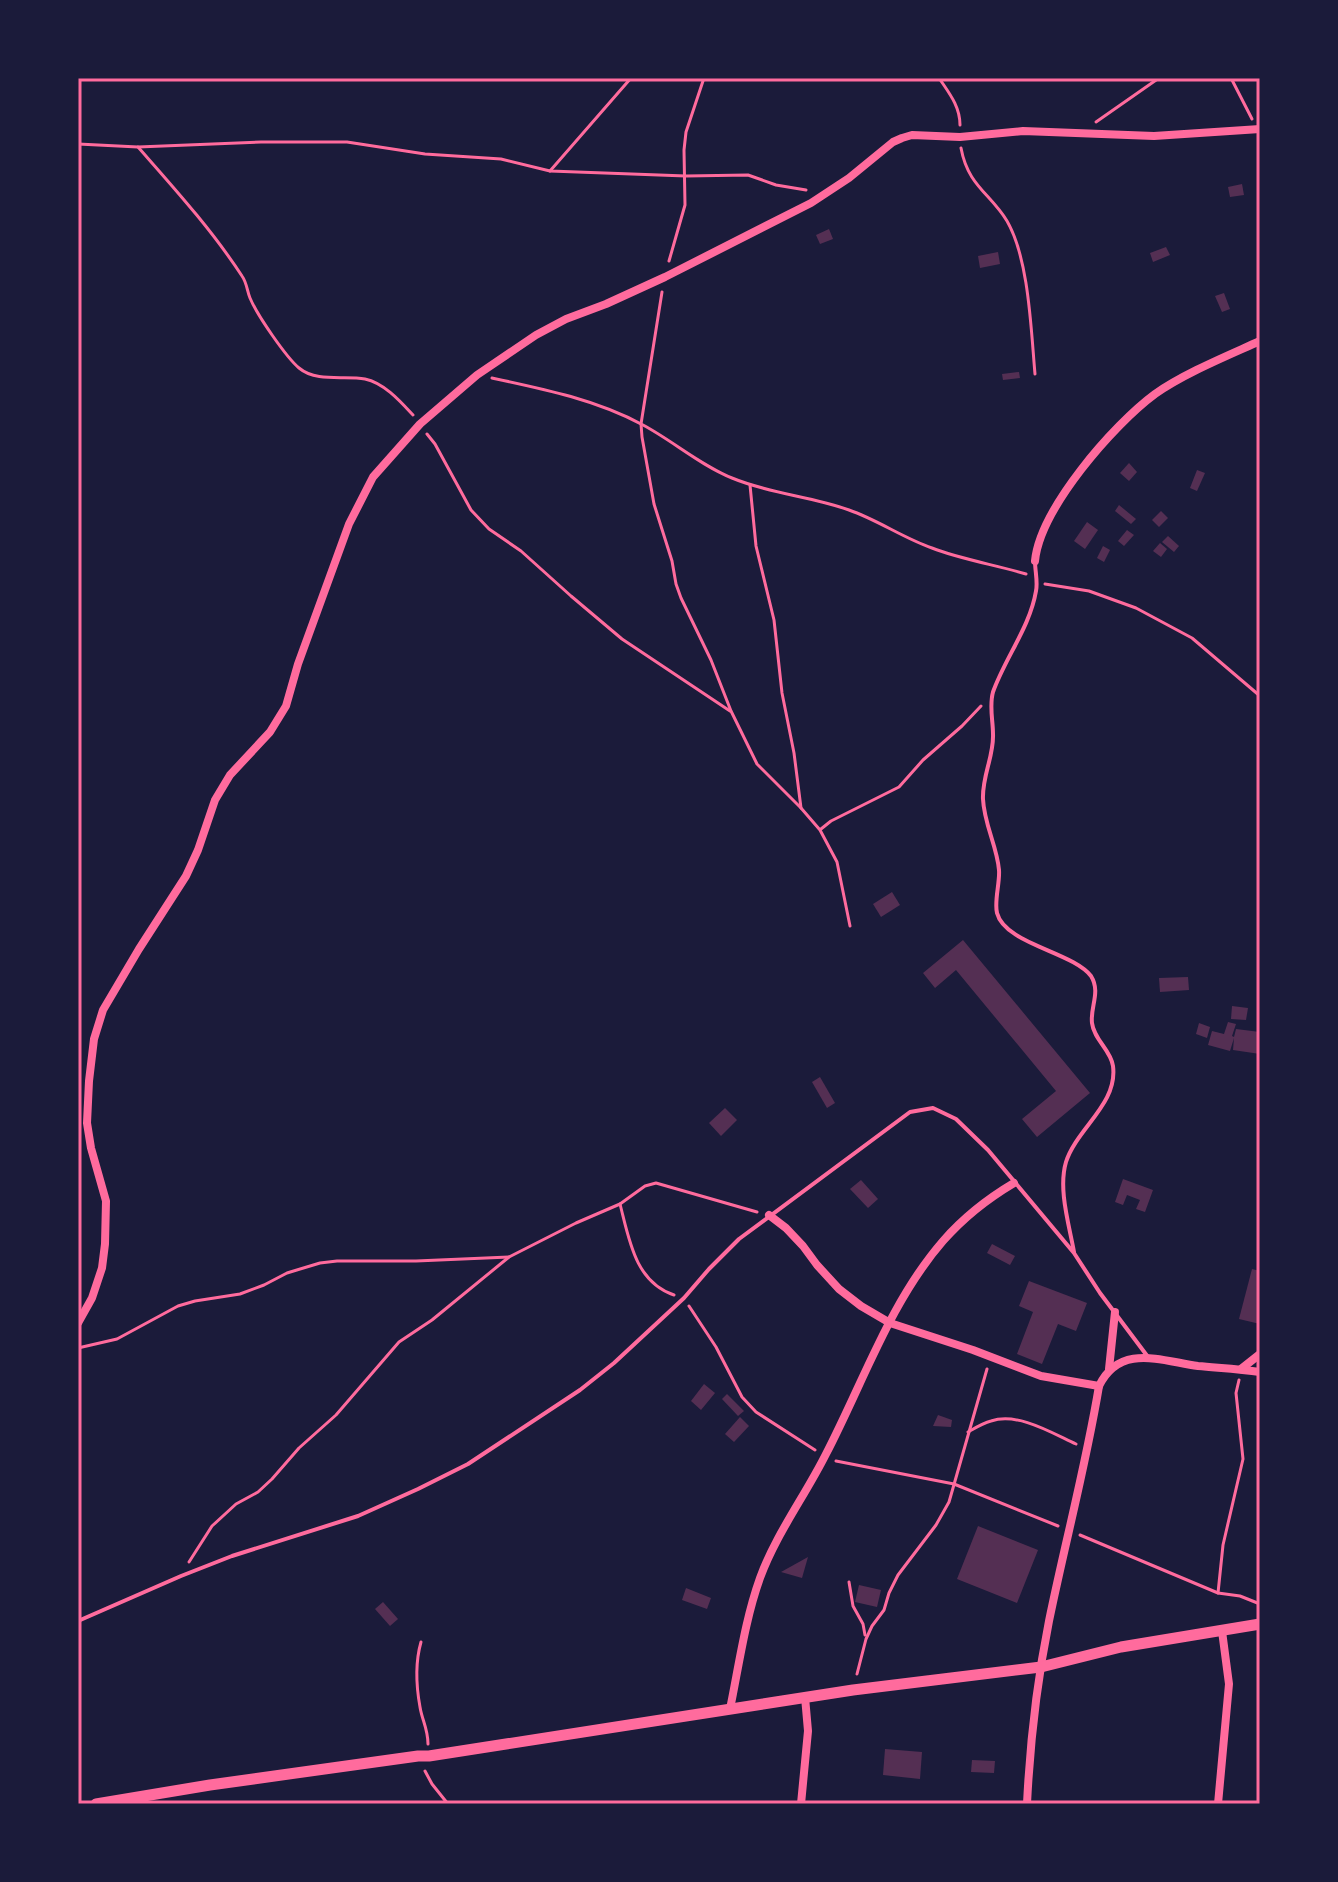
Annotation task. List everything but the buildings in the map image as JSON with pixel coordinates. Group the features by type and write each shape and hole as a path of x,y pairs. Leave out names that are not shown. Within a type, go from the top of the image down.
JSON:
{"main road":[{"path":"96,1804 853,1690 1041,1667 1121,1647 1260,1624"}],"street":[{"path":"78,1323 92,1298 102,1268 105,1244 106,1201 87,1123 94,1039 103,1010 186,876 215,800 230,775 270,732 286,706 349,524 373,477 420,424 477,375 546,329 665,277 775,222 849,178 902,138 912,135 960,137 1023,131 1154,136 1259,129"},
{"path":"1035,561 1036,549 1056,508 1075,477 1115,428 1156,393 1260,341"},
{"path":"730,1709 744,1635 761,1576 780,1534 825,1456 890,1323 943,1241 985,1201 1014,1183"},
{"path":"769,1215 803,1246 839,1289 890,1323 1041,1376 1099,1386"},
{"path":"1027,1804 1041,1667 1049,1622 1099,1386 1109,1369 1115,1312"},
{"path":"1241,1369 1260,1354"},
{"path":"1109,1369 1127,1360 1148,1357 1260,1372"},
{"path":"1218,1804 1229,1684 1222,1631"},
{"path":"801,1804 808,1731 805,1697"}],"lane":[{"path":"1035,561 1037,583 1030,611 992,695 994,736 983,779 983,803 999,872 996,909 999,917 1023,939 1080,966 1090,976 1096,988 1091,1020 1093,1032 1112,1062 1114,1080 1105,1101 1072,1146 1065,1165 1062,1186 1074,1253"},
{"path":"78,1621 232,1556 358,1516 468,1464 580,1390 614,1363 684,1298 739,1239 910,1112 933,1108 956,1119 988,1150 1074,1253 1148,1357"}],"path":[{"path":"550,171 631,78"},
{"path":"704,78 686,132 685,205 665,277 641,424 642,437 654,504 676,584 688,613 757,764 820,830 837,862 850,926"},
{"path":"939,78 957,106 965,163 973,181 1006,221 1019,251 1030,309 1035,374"},
{"path":"1080,133 1159,78"},
{"path":"1231,78 1259,129"},
{"path":"78,144 138,147 347,142 425,154 501,159 550,171 748,175 776,185 826,193"},
{"path":"138,147 228,255 245,280 251,300 291,360 302,371 317,376 364,379 380,385 401,402 420,424 435,444 471,510 489,529 521,551 622,639 731,711"},
{"path":"477,375 586,401 641,424 710,468 750,485 850,510 936,550 1035,576"},
{"path":"750,485 756,546 774,620 782,693 801,808"},
{"path":"1037,583 1089,591 1136,608 1192,638 1260,696"},
{"path":"820,830 831,821 899,787 992,695"},
{"path":"181,1576 212,1526 236,1504 258,1492 272,1479 299,1448 336,1415 399,1342 432,1320 509,1257 620,1204 645,1186 656,1183 769,1215"},
{"path":"620,1204 637,1263 644,1274 665,1292 684,1298 716,1347 742,1397 756,1412 784,1432 838,1463 954,1484 1116,1549 1164,1572 1218,1593 1240,1596 1260,1604"},
{"path":"78,1348 117,1339 178,1306 240,1294 287,1273 320,1263 509,1257"},
{"path":"853,1690 866,1639 884,1610 898,1575 943,1515 990,1356"},
{"path":"1218,1593 1223,1545 1243,1459 1236,1393 1241,1369"},
{"path":"968,1432 993,1420 1018,1421 1088,1449"},
{"path":"849,1582 853,1606 863,1624 866,1639"},
{"path":"421,1642 416,1671 420,1709 427,1728 424,1756 432,1784 448,1804"}]}
